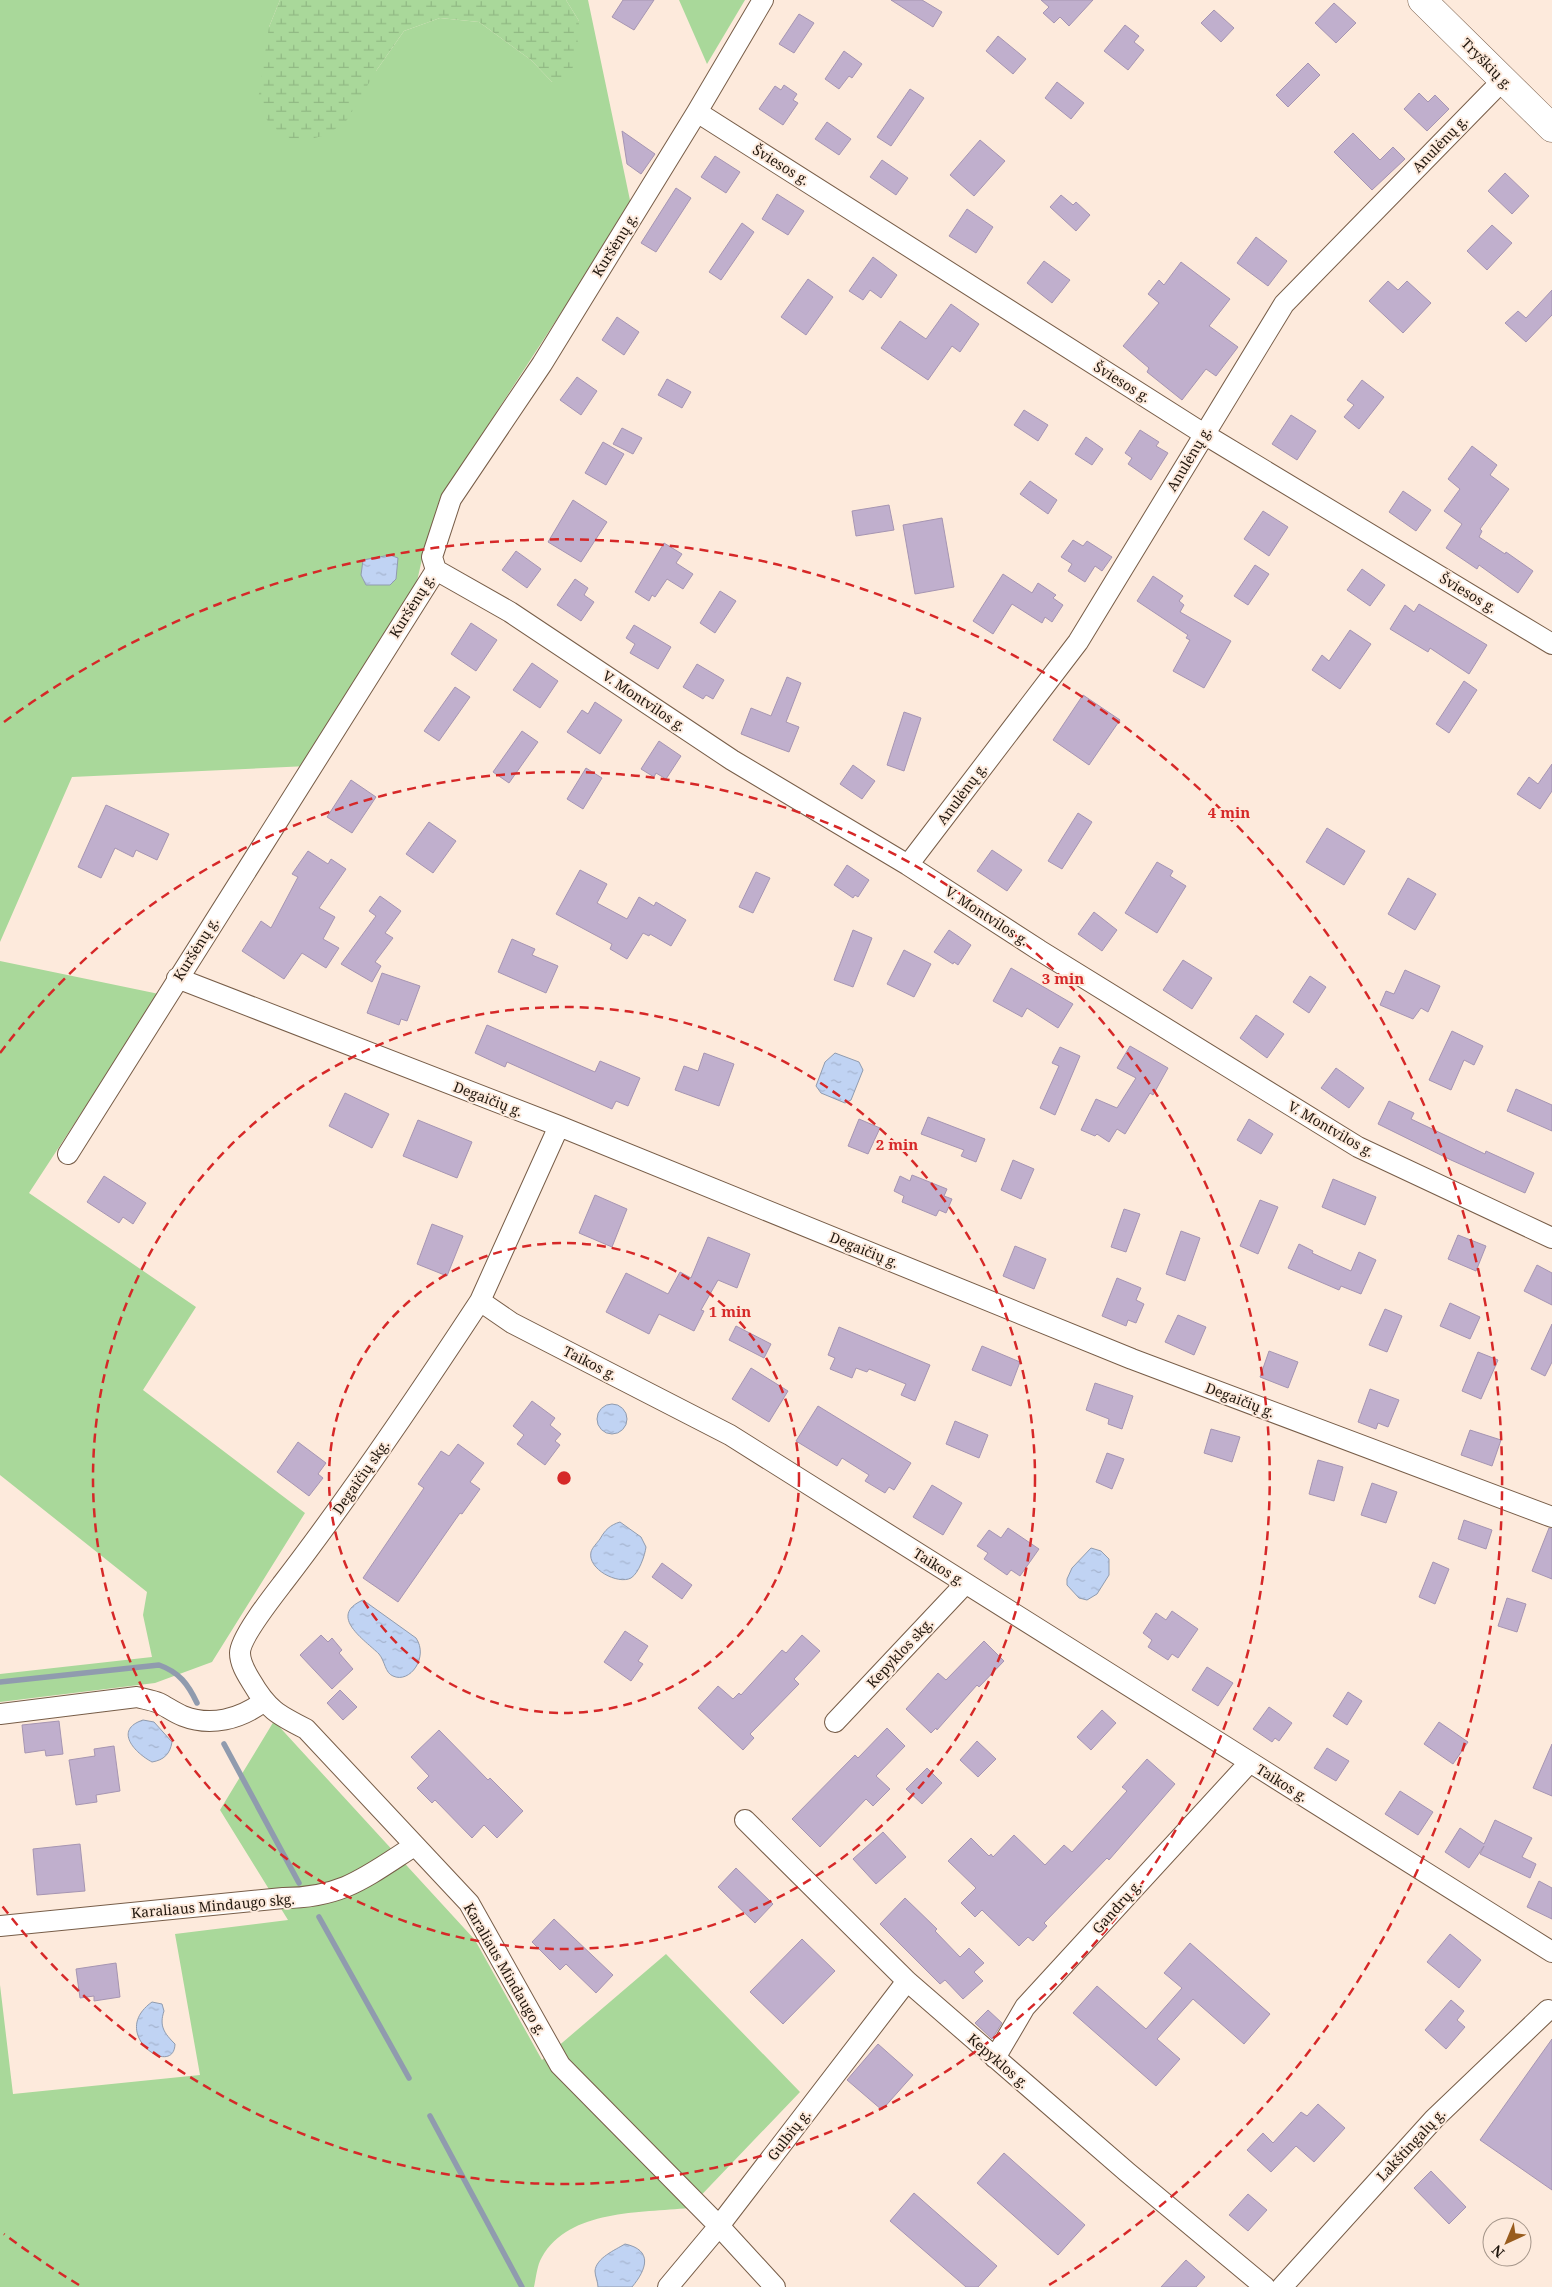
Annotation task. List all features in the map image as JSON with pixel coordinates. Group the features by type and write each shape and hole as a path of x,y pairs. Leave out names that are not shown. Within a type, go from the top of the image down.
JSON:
{"main road":[{"name":"Tryškių g.","path":"1422,0 1552,128"}],"street":[{"name":"Kuršėnų g.","path":"68,1154 436,570 432,558 451,499 542,364 698,112 763,0"},
{"name":"Anulėnų g.","path":"908,865 1078,642 1284,304 1502,80"},
{"name":"Šviesos g.","path":"698,112 1204,434 1552,644"},
{"name":"V. Montvilos g.","path":"436,570 510,612 732,760 908,865 1039,950 1358,1146 1552,1238"},
{"name":"Degaičių g.","path":"178,978 559,1126 1132,1358 1552,1517"},
{"path":"480,1301 559,1126"},
{"name":"Taikos g.","path":"480,1301 512,1323 730,1435 1552,1952"},
{"name":"Degaičių skg.","path":"240,1652 251,1629 270,1599 333,1517 480,1301"},
{"name":"Kepyklos skg.","path":"836,1722 965,1584"},
{"name":"Karaliaus Mindaugo g.","path":"240,1652 244,1669 264,1702 281,1717 306,1729 469,1903 529,2014 560,2065 775,2287"},
{"path":"0,1714 137,1697 158,1703 183,1716 205,1722 229,1719 250,1711 264,1702"},
{"name":"Gandrų g.","path":"995,2058 1025,2008 1249,1763"},
{"name":"Kepyklos g.","path":"745,1820 907,1981 1127,2172 1265,2287"},
{"name":"Karaliaus Mindaugo skg.","path":"0,1926 273,1899 308,1898 340,1890 362,1880 414,1846"},
{"name":"Gulbių g.","path":"668,2287 718,2226 907,1981"},
{"name":"Lakštingalų g.","path":"1282,2287 1434,2119 1548,2010"}],"green space":[{"path":"0,0 280,0 269,27 376,71 404,31 440,18 479,22 531,60 552,82 579,21 566,0 588,0 631,205 440,499 425,546 415,590 308,766 72,777 0,942"},
{"path":"280,0 566,0 579,21 577,53 571,73 552,82 531,60 479,22 440,18 404,31 376,71 347,120 327,135 297,142 279,132 267,120 258,100 269,27"},
{"path":"679,0 745,0 707,64"},
{"path":"0,961 159,994 29,1193 196,1307 143,1390 305,1513 212,1662 155,1683 0,1702 0,1674 152,1657 143,1615 147,1592 0,1475"},
{"path":"274,1721 475,1940 542,2060 666,1954 800,2092 689,2208 608,2216 570,2230 554,2241 540,2260 534,2287 0,2287 0,1985 13,2094 200,2075 175,1934 288,1920 220,1810"}],"water":[{"path":"390,555 398,558 396,579 390,585 366,585 361,575 363,560"},
{"path":"835,1053 859,1062 863,1070 851,1100 845,1103 821,1093 816,1086 825,1062"},
{"path":"612,1404 623,1408 627,1419 623,1430 612,1434 601,1430 597,1419 601,1408"},
{"path":"620,1522 641,1537 646,1547 637,1572 631,1578 625,1580 612,1577 598,1570 591,1558 592,1550 604,1533 611,1526"},
{"path":"1091,1548 1101,1551 1109,1559 1109,1575 1097,1594 1087,1600 1079,1598 1067,1585 1067,1579 1072,1568"},
{"path":"363,1600 416,1638 419,1645 419,1660 411,1673 399,1677 390,1674 379,1654 352,1628 348,1613 353,1606"},
{"path":"143,1720 154,1722 172,1742 166,1756 160,1760 152,1762 139,1753 130,1741 129,1730 134,1724"},
{"path":"152,2002 162,2004 164,2011 163,2029 175,2044 172,2054 165,2057 155,2055 146,2048 139,2039 136,2027 140,2014"},
{"path":"625,2244 634,2247 643,2255 645,2261 641,2274 632,2287 598,2287 596,2266 602,2258"}],"building":[{"path":"623,0 654,0 634,30 612,17"},
{"path":"891,0 922,0 942,12 933,27"},
{"path":"1041,0 1093,0 1069,26 1060,17 1054,23 1043,13 1049,7"},
{"path":"1334,3 1356,23 1336,43 1315,23"},
{"path":"1214,10 1234,28 1221,42 1201,23"},
{"path":"799,14 814,23 794,53 779,44"},
{"path":"1125,25 1139,36 1134,42 1144,50 1128,70 1104,51"},
{"path":"998,36 1026,59 1013,74 986,51"},
{"path":"844,51 862,64 852,78 849,76 839,89 825,79"},
{"path":"1308,63 1320,75 1288,107 1276,95"},
{"path":"1057,82 1084,103 1071,119 1045,98"},
{"path":"784,85 797,94 793,100 798,103 783,125 759,109 775,86 781,90"},
{"path":"910,89 924,98 891,146 877,137"},
{"path":"1419,93 1428,102 1435,95 1449,109 1427,131 1404,109"},
{"path":"827,122 851,139 839,155 815,139"},
{"path":"622,131 655,154 641,174 627,164"},
{"path":"1353,133 1380,160 1393,147 1405,159 1372,190 1334,152"},
{"path":"980,140 1005,161 974,196 950,175"},
{"path":"715,156 740,172 726,193 701,177"},
{"path":"882,160 908,178 896,195 870,177"},
{"path":"1505,173 1529,196 1512,214 1488,191"},
{"path":"676,188 691,198 656,252 641,243"},
{"path":"777,194 804,211 788,235 762,219"},
{"path":"1061,195 1073,205 1076,202 1090,215 1076,231 1050,207"},
{"path":"967,209 993,227 976,253 949,236"},
{"path":"742,223 754,232 721,280 709,272"},
{"path":"1492,225 1512,243 1487,270 1467,251"},
{"path":"1256,237 1287,261 1268,286 1237,263"},
{"path":"873,257 897,275 881,298 870,290 863,300 849,291"},
{"path":"1044,261 1070,280 1052,303 1027,283"},
{"path":"1181,262 1230,299 1209,326 1238,347 1216,376 1206,369 1182,400 1147,372 1149,368 1123,346 1159,303 1148,294 1159,280 1164,285"},
{"path":"808,279 833,297 806,335 781,317"},
{"path":"1388,281 1398,290 1407,281 1431,303 1403,333 1369,301"},
{"path":"1552,290 1552,315 1526,342 1505,323 1518,311 1526,318"},
{"path":"951,304 979,324 960,352 952,346 928,380 881,348 900,321 926,339"},
{"path":"617,317 639,332 624,355 602,340"},
{"path":"577,377 597,391 581,415 560,400"},
{"path":"667,379 691,392 682,408 658,395"},
{"path":"1362,380 1384,397 1359,429 1344,417 1354,405 1347,400"},
{"path":"1024,410 1048,425 1038,441 1014,425"},
{"path":"1291,415 1316,431 1297,460 1272,444"},
{"path":"622,428 642,438 633,454 613,444"},
{"path":"1140,430 1159,442 1156,446 1168,453 1151,480 1128,464 1132,458 1125,453"},
{"path":"1086,437 1103,449 1092,465 1075,454"},
{"path":"603,442 624,454 606,485 585,473"},
{"path":"1472,446 1497,465 1490,475 1509,489 1480,529 1482,531 1479,537 1505,554 1506,552 1533,571 1518,593 1479,565 1477,569 1446,548 1462,524 1444,511 1460,489 1448,479"},
{"path":"1030,481 1057,500 1048,514 1020,494"},
{"path":"1403,491 1431,510 1416,531 1389,512"},
{"path":"573,500 607,522 581,562 548,542"},
{"path":"889,505 894,530 856,536 852,511"},
{"path":"1263,511 1288,527 1269,556 1244,539"},
{"path":"942,518 954,587 915,594 903,525"},
{"path":"1073,540 1083,546 1087,541 1112,557 1102,571 1095,566 1085,582 1068,571 1072,564 1061,557"},
{"path":"664,543 682,554 676,563 693,574 683,589 667,579 655,597 652,595 649,601 635,592"},
{"path":"516,551 541,569 527,588 502,570"},
{"path":"1255,565 1269,574 1248,605 1234,596"},
{"path":"1362,569 1385,585 1370,606 1347,590"},
{"path":"1003,574 1032,593 1038,583 1056,595 1053,598 1063,605 1052,622 1045,617 1042,623 1012,604 993,634 973,621"},
{"path":"1153,576 1183,596 1179,601 1184,605 1180,612 1231,641 1204,688 1173,671 1190,640 1186,638 1188,635 1137,601"},
{"path":"575,579 588,588 584,595 594,602 581,621 557,605"},
{"path":"720,591 736,601 715,633 700,623"},
{"path":"1419,604 1487,645 1469,674 1430,648 1428,652 1390,629 1405,605 1414,612"},
{"path":"471,623 497,640 476,671 451,654"},
{"path":"634,625 671,647 658,669 630,653 635,644 626,638"},
{"path":"1350,630 1371,644 1340,689 1312,670 1322,655 1329,661"},
{"path":"532,663 558,681 540,708 513,690"},
{"path":"697,664 724,680 713,699 706,695 703,699 683,687"},
{"path":"787,677 801,683 786,722 799,727 789,752 741,734 751,708 771,716"},
{"path":"1464,681 1477,690 1449,733 1436,724"},
{"path":"455,687 470,697 439,741 424,731"},
{"path":"1083,695 1120,720 1089,765 1053,740"},
{"path":"595,702 622,720 600,754 567,732 582,710 588,714"},
{"path":"904,712 921,718 904,771 887,765"},
{"path":"522,731 538,742 509,783 493,772"},
{"path":"659,741 681,756 666,779 656,773 654,777 641,769"},
{"path":"1552,764 1552,791 1540,809 1517,794 1529,777 1538,784"},
{"path":"853,765 875,781 862,799 840,784"},
{"path":"586,768 602,778 583,809 567,799"},
{"path":"351,780 376,797 352,833 327,817"},
{"path":"106,805 169,834 157,860 136,850 133,857 115,848 101,878 78,867"},
{"path":"1078,813 1092,822 1062,869 1048,861"},
{"path":"429,822 456,841 433,873 406,854"},
{"path":"1327,828 1365,851 1344,885 1306,862"},
{"path":"992,850 1022,870 1007,891 977,871"},
{"path":"308,851 328,864 331,859 346,869 319,908 335,917 323,939 339,948 326,968 302,953 284,979 242,951 261,921 271,928 298,877 292,874"},
{"path":"1157,862 1173,871 1170,876 1186,886 1157,933 1125,913"},
{"path":"847,865 869,880 858,897 855,895 853,898 834,885"},
{"path":"580,870 607,884 597,903 627,919 639,897 654,906 656,902 686,920 671,946 650,934 649,936 643,933 627,959 610,949 612,944 556,914"},
{"path":"756,872 770,878 753,913 739,907"},
{"path":"1408,878 1436,894 1415,930 1388,914"},
{"path":"380,896 401,911 385,933 393,938 375,962 381,966 372,982 341,964 376,916 369,911"},
{"path":"1094,912 1117,930 1102,951 1078,934"},
{"path":"853,930 872,938 853,987 834,980"},
{"path":"949,930 971,945 958,965 954,962 953,964 934,952"},
{"path":"512,939 535,949 532,955 558,966 546,993 498,972"},
{"path":"904,950 931,964 914,997 887,984"},
{"path":"1183,960 1212,978 1192,1009 1163,990"},
{"path":"1011,968 1073,1004 1058,1028 1027,1008 1022,1017 993,1001"},
{"path":"1405,970 1440,986 1428,1012 1421,1008 1413,1019 1380,1005 1386,991 1394,994"},
{"path":"382,973 420,986 407,1021 401,1019 399,1025 367,1013"},
{"path":"1310,976 1326,987 1309,1013 1293,1002"},
{"path":"1256,1015 1284,1034 1267,1058 1240,1038"},
{"path":"487,1025 595,1072 600,1061 640,1078 628,1106 616,1101 612,1109 507,1062 505,1067 475,1053"},
{"path":"1452,1031 1483,1046 1474,1065 1464,1060 1451,1090 1429,1080"},
{"path":"1130,1046 1168,1068 1153,1095 1150,1093 1125,1134 1117,1129 1109,1142 1097,1134 1095,1136 1081,1130 1096,1099 1117,1108 1136,1078 1117,1068"},
{"path":"1060,1047 1080,1056 1055,1115 1040,1108 1059,1066 1052,1063"},
{"path":"704,1053 734,1064 719,1106 675,1090 684,1066 698,1071"},
{"path":"1336,1068 1364,1088 1349,1108 1321,1088"},
{"path":"1516,1089 1552,1105 1552,1131 1507,1111"},
{"path":"345,1093 389,1114 372,1148 329,1126"},
{"path":"1389,1101 1414,1113 1411,1119 1485,1154 1486,1151 1534,1173 1525,1193 1451,1160 1378,1124"},
{"path":"928,1117 985,1139 976,1162 961,1156 964,1150 921,1134"},
{"path":"859,1119 880,1128 868,1154 848,1146"},
{"path":"1249,1119 1273,1134 1261,1154 1237,1140"},
{"path":"418,1120 472,1142 457,1178 403,1156"},
{"path":"1013,1160 1034,1169 1021,1199 1001,1190"},
{"path":"912,1175 947,1189 944,1196 952,1199 946,1213 939,1210 936,1216 902,1202 904,1196 894,1191 900,1176 910,1181"},
{"path":"104,1176 146,1203 133,1224 123,1217 119,1223 87,1202"},
{"path":"1333,1179 1376,1197 1365,1225 1322,1207"},
{"path":"595,1195 627,1209 612,1247 579,1233"},
{"path":"1260,1200 1278,1207 1258,1254 1240,1246"},
{"path":"1124,1209 1140,1214 1126,1252 1111,1247"},
{"path":"432,1224 463,1236 447,1276 417,1264"},
{"path":"1181,1231 1200,1238 1185,1281 1166,1274"},
{"path":"1458,1235 1486,1246 1476,1271 1448,1259"},
{"path":"708,1237 750,1254 737,1288 718,1280 701,1310 704,1311 694,1331 659,1314 649,1334 606,1312 626,1273 668,1294 680,1272 691,1278"},
{"path":"1299,1244 1313,1251 1312,1253 1351,1271 1359,1252 1376,1260 1361,1294 1341,1286 1339,1290 1288,1268"},
{"path":"1015,1246 1046,1259 1034,1289 1003,1276"},
{"path":"1537,1265 1552,1273 1552,1305 1524,1291"},
{"path":"1117,1278 1141,1288 1136,1300 1144,1304 1136,1323 1128,1320 1126,1326 1102,1316"},
{"path":"1450,1303 1480,1317 1470,1339 1440,1326"},
{"path":"1385,1309 1402,1316 1387,1352 1369,1345"},
{"path":"1178,1315 1206,1327 1194,1355 1165,1342"},
{"path":"1552,1324 1552,1362 1545,1376 1531,1369"},
{"path":"736,1326 771,1344 764,1358 729,1340"},
{"path":"839,1327 930,1365 915,1401 901,1395 906,1384 869,1369 867,1372 856,1368 852,1378 830,1369 835,1358 828,1355"},
{"path":"982,1346 1020,1362 1011,1386 972,1370"},
{"path":"1269,1351 1298,1362 1288,1388 1260,1377"},
{"path":"1478,1352 1498,1360 1481,1399 1462,1391"},
{"path":"751,1368 788,1391 769,1422 732,1399"},
{"path":"1095,1383 1133,1396 1122,1429 1108,1424 1109,1419 1086,1410"},
{"path":"1370,1389 1399,1400 1388,1427 1378,1423 1376,1429 1358,1422"},
{"path":"532,1401 555,1418 550,1425 561,1434 555,1441 560,1445 545,1465 517,1444 524,1435 513,1426"},
{"path":"818,1406 911,1463 894,1490 889,1487 885,1493 865,1481 869,1475 842,1458 837,1466 796,1441"},
{"path":"955,1421 988,1435 979,1458 946,1444"},
{"path":"1211,1429 1240,1437 1232,1462 1204,1453"},
{"path":"1470,1430 1501,1440 1492,1466 1461,1455"},
{"path":"298,1442 326,1463 318,1474 323,1478 309,1496 277,1472"},
{"path":"458,1444 484,1463 470,1482 480,1489 462,1514 460,1513 398,1602 363,1578 424,1488 418,1484 441,1451 449,1456"},
{"path":"1107,1453 1124,1459 1112,1489 1096,1482"},
{"path":"1318,1460 1343,1467 1334,1501 1309,1494"},
{"path":"1372,1483 1397,1492 1386,1523 1361,1515"},
{"path":"932,1485 962,1503 943,1535 913,1517"},
{"path":"1464,1520 1492,1530 1486,1549 1458,1539"},
{"path":"1008,1528 1039,1549 1020,1576 1011,1570 1007,1575 984,1559 988,1553 977,1546 989,1530 1001,1538"},
{"path":"1549,1528 1552,1529 1552,1579 1532,1571"},
{"path":"1433,1562 1449,1569 1435,1604 1419,1597"},
{"path":"662,1563 692,1585 682,1599 652,1577"},
{"path":"1507,1598 1526,1604 1517,1632 1498,1626"},
{"path":"1172,1611 1198,1629 1178,1658 1172,1654 1168,1660 1148,1647 1152,1640 1143,1633 1156,1613 1166,1620"},
{"path":"625,1631 648,1646 638,1661 643,1664 631,1681 604,1662"},
{"path":"321,1635 328,1642 332,1638 342,1650 339,1653 353,1669 332,1689 300,1655"},
{"path":"802,1635 820,1651 794,1679 799,1684 750,1734 754,1738 743,1750 698,1708 718,1686 733,1699 739,1693 741,1695 782,1650 786,1653"},
{"path":"984,1641 1004,1661 979,1687 977,1685 937,1730 936,1728 931,1733 906,1709 938,1673 946,1680"},
{"path":"1207,1667 1233,1683 1218,1706 1192,1690"},
{"path":"340,1690 357,1707 343,1720 327,1703"},
{"path":"1348,1692 1362,1701 1347,1725 1333,1716"},
{"path":"1269,1707 1292,1723 1279,1741 1275,1738 1272,1742 1253,1729"},
{"path":"1102,1710 1116,1723 1091,1750 1077,1737"},
{"path":"59,1721 63,1754 46,1756 45,1750 25,1753 22,1725"},
{"path":"1439,1722 1468,1742 1453,1764 1424,1744"},
{"path":"887,1728 905,1746 876,1776 890,1789 873,1806 866,1799 820,1847 792,1819 855,1755 858,1758"},
{"path":"439,1730 488,1780 490,1778 523,1811 497,1838 484,1825 472,1838 435,1800 432,1803 417,1788 429,1776 411,1757"},
{"path":"977,1741 996,1759 978,1777 960,1760"},
{"path":"1552,1744 1552,1796 1533,1788"},
{"path":"114,1746 120,1791 96,1795 97,1802 76,1805 69,1760 95,1756 94,1749"},
{"path":"1327,1748 1349,1761 1336,1781 1314,1768"},
{"path":"1147,1759 1175,1784 1109,1860 1107,1858 1044,1923 1047,1926 1033,1941 1028,1937 1019,1946 982,1910 975,1917 961,1903 976,1888 948,1861 971,1838 989,1856 991,1854 993,1857 1014,1835 1045,1865 1064,1845 1072,1852 1127,1791 1122,1787"},
{"path":"927,1768 942,1783 922,1804 906,1789"},
{"path":"1400,1791 1433,1812 1418,1835 1385,1814"},
{"path":"1495,1820 1532,1838 1522,1857 1536,1864 1530,1878 1480,1854 1484,1846 1469,1868 1445,1852 1460,1828 1484,1844"},
{"path":"883,1832 906,1857 876,1884 853,1859"},
{"path":"80,1844 85,1891 37,1895 33,1849"},
{"path":"736,1868 773,1904 755,1923 718,1887"},
{"path":"1539,1881 1552,1888 1552,1919 1527,1907"},
{"path":"905,1898 937,1929 935,1931 960,1957 969,1948 984,1963 974,1972 983,1981 963,1999 945,1980 940,1984 880,1924"},
{"path":"554,1919 613,1975 596,1993 566,1964 560,1970 532,1942"},
{"path":"1450,1934 1481,1960 1459,1988 1427,1962"},
{"path":"802,1939 835,1971 783,2024 750,1992"},
{"path":"1190,1943 1270,2014 1244,2044 1193,1999 1157,2039 1180,2059 1156,2086 1073,2013 1097,1986 1146,2029 1182,1988 1164,1973"},
{"path":"116,1963 120,1997 94,2001 94,1996 80,1998 76,1969"},
{"path":"1451,2000 1464,2011 1457,2020 1465,2027 1446,2049 1425,2030"},
{"path":"988,2010 1002,2023 992,2039 975,2023"},
{"path":"1552,2039 1552,2190 1480,2140"},
{"path":"878,2044 913,2075 882,2110 847,2080"},
{"path":"1318,2104 1345,2128 1314,2162 1296,2146 1271,2172 1247,2150 1263,2133 1273,2143 1301,2112 1307,2116"},
{"path":"1004,2153 1085,2225 1058,2255 977,2183"},
{"path":"1431,2171 1466,2207 1449,2224 1414,2188"},
{"path":"914,2193 997,2266 978,2287 966,2287 890,2221"},
{"path":"1248,2194 1267,2210 1248,2231 1229,2215"},
{"path":"1186,2260 1205,2277 1196,2287 1161,2287"}],"waterway":[{"path":"0,1682 159,1665 177,1675 190,1690 197,1703"},
{"path":"224,1744 299,1883"},
{"path":"319,1917 409,2078"},
{"path":"430,2116 522,2287"}]}
